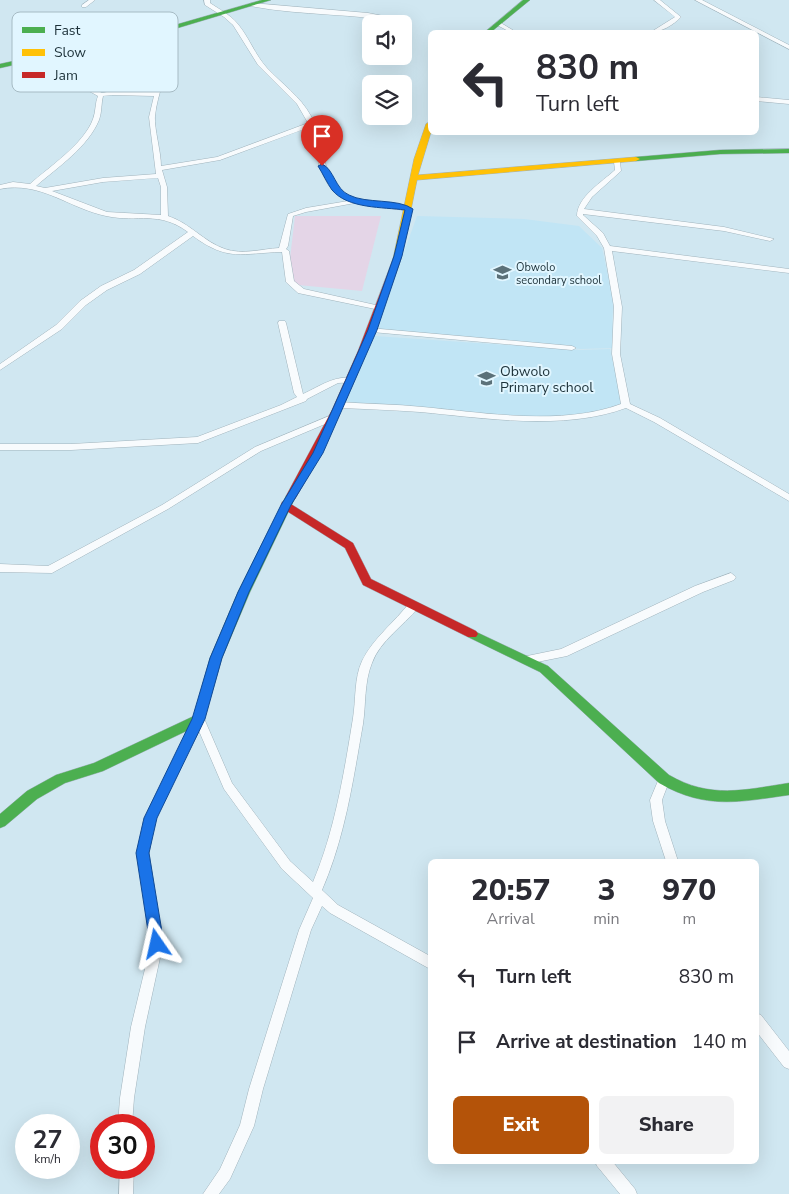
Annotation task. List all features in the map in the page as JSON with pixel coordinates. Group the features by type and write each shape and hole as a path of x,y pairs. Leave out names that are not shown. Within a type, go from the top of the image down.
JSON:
{"street":[{"path":"84,6 92,0"},
{"path":"207,0 208,4 224,14 236,25 252,54 265,69 296,97 312,124 322,166 336,189 354,201 409,209"},
{"path":"178,25 224,14 268,0"},
{"path":"491,30 527,0"},
{"path":"658,0 678,17 671,24 658,30"},
{"path":"698,0 756,30"},
{"path":"252,5 307,12 372,15"},
{"path":"499,24 510,30"},
{"path":"759,32 789,47"},
{"path":"759,37 767,36"},
{"path":"95,92 101,95 112,93 155,94 152,117 166,217"},
{"path":"30,187 82,138 96,120 96,102 101,95"},
{"path":"759,99 789,102"},
{"path":"41,190 159,173 218,159 312,124"},
{"path":"126,1114 138,1027 157,944 142,853 150,818 199,719 216,658 244,592 286,505 318,453 372,330 398,256 414,178 428,129"},
{"path":"414,178 720,152 789,151"},
{"path":"617,162 618,172 589,196 580,211 580,216 600,235 608,248 618,307 616,354 626,405"},
{"path":"0,186 9,184 30,187 105,214 166,217 216,248 225,251 285,251 290,282 301,291 380,308"},
{"path":"281,250 284,246 290,215 310,208 342,205 354,201"},
{"path":"580,211 724,229 770,238"},
{"path":"0,368 58,327 90,298 136,272 193,232"},
{"path":"608,248 789,271"},
{"path":"282,323 298,393 303,399"},
{"path":"372,330 572,348"},
{"path":"0,447 72,446 198,440 303,399 336,381 350,380"},
{"path":"339,405 405,408 500,417 557,418 607,412 626,405 657,420 789,498"},
{"path":"0,568 49,570 165,507 258,449 334,417"},
{"path":"286,505 349,546 354,554 359,574 367,582 544,669 664,779 686,793 699,796 789,789"},
{"path":"527,660 563,653 699,589 732,577"},
{"path":"210,1194 225,1174 247,1126 256,1089 305,930 338,832 349,781 366,664 379,643 404,619 414,605"},
{"path":"0,822 32,795 61,779 98,767 199,719"},
{"path":"199,719 228,786 286,865 334,909 428,962"},
{"path":"664,779 656,800 658,822 671,859"},
{"path":"759,1024 789,1062"},
{"path":"605,1164 630,1194"},
{"path":"126,1194 127,1179"}],"shaded area":[{"path":"295,216 381,216 362,291 287,284"},
{"name":"Obwolo secondary school","path":"417,216 524,219 579,226 602,248 613,298 612,348 581,349 376,329"},
{"name":"Obwolo Primary school","path":"375,336 581,350 610,349 622,404 582,415 558,417 500,416 343,404"}],"traffic: fast":[{"path":"178,26 268,0"},
{"path":"490,30 527,0"},
{"path":"0,66 12,63"},
{"path":"636,159 720,152 789,151"},
{"path":"0,822 32,795 61,779 98,767 199,719 216,658 244,592 291,496"},
{"path":"472,634 544,669 664,779 679,788 709,796 725,797 789,789"}],"traffic: slow":[{"path":"397,259 418,159 428,130"},
{"path":"415,178 636,159"}],"traffic: jam":[{"path":"291,496 308,468 337,410 375,320 397,259"},
{"path":"286,505 349,546 367,582 472,634"}],"place":[{"name":"Obwolo secondary school","path":"502,273"},
{"name":"Obwolo Primary school","path":"486,379"}],"route":[{"path":"157,944 145,882 142,853 150,818 199,719 206,688 216,658 244,592 286,505 318,453 372,330 398,256 409,209 354,201 336,189 322,166"}]}
